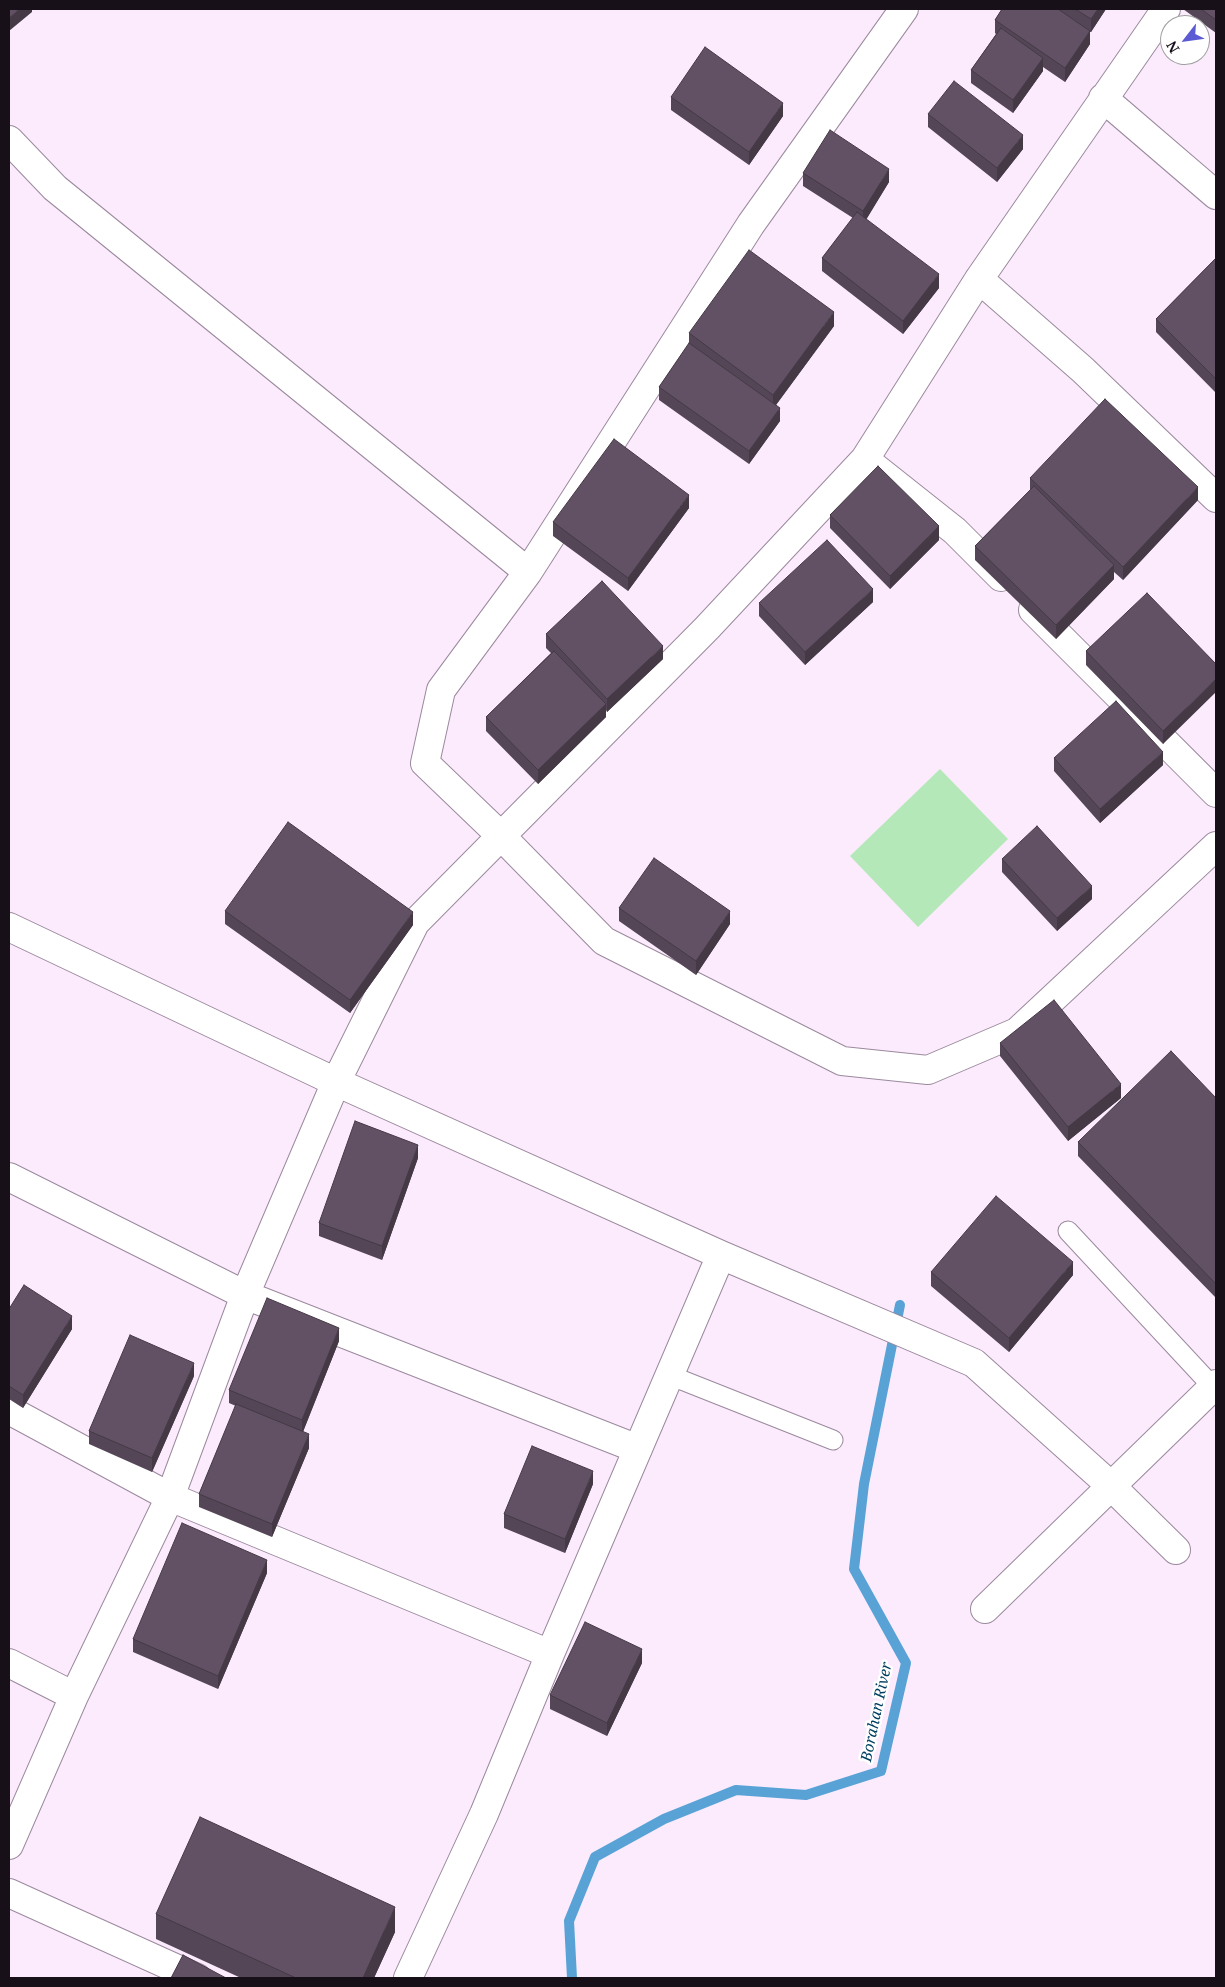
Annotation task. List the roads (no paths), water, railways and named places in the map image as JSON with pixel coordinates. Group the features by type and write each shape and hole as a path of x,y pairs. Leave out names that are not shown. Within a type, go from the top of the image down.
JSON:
{"street":[{"path":"904,9 751,224 528,572 441,690 425,763 501,836 604,940 842,1061 928,1070 1017,1032 1216,846"},
{"path":"9,1845 74,1696 170,1497 245,1295 336,1082 415,923 707,628 865,459 980,279 1166,9"},
{"path":"1103,98 1216,195"},
{"path":"9,140 55,188 528,572"},
{"path":"980,279 1084,370 1216,498"},
{"path":"865,459 955,531 1216,793"},
{"path":"9,927 336,1082 721,1255 974,1363 1110,1485 1176,1550"},
{"path":"9,1177 245,1295 638,1449"},
{"path":"408,1978 484,1814 550,1654 721,1255"},
{"path":"986,1609 1110,1485 1215,1386"},
{"path":"9,1410 170,1497 550,1654"},
{"path":"9,1663 74,1696"},
{"path":"9,1893 197,1978"}],"lane":[{"path":"1068,1231 1215,1386"},
{"path":"669,1375 833,1440"}],"waterway":[{"name":"Borahan River","path":"572,1978 569,1921 595,1857 664,1819 736,1790 806,1795 881,1771 906,1663 854,1569 864,1484 900,1305"}]}
